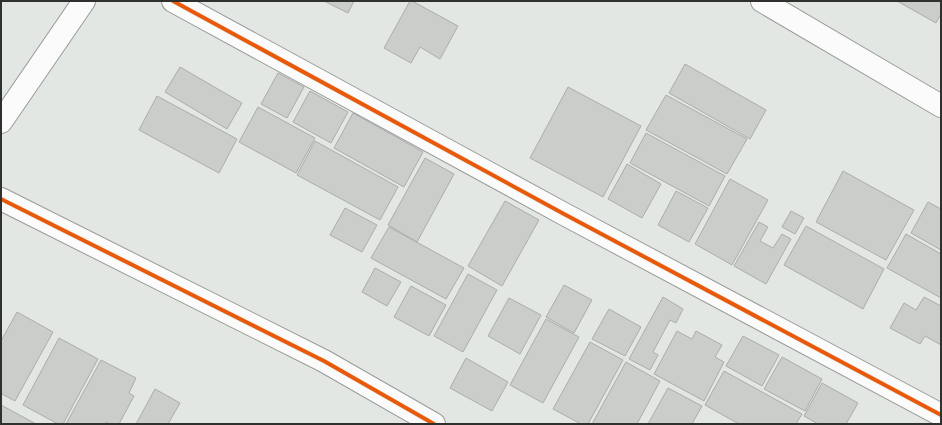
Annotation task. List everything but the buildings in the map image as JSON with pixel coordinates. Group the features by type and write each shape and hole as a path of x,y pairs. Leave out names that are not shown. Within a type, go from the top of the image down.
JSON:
{"street":[{"path":"1,122 84,1"},
{"path":"173,1 564,214 941,415"},
{"path":"762,1 941,106"},
{"path":"1,199 324,362 434,424"}],"cycle path":[{"path":"173,1 564,214 941,415"},
{"path":"1,199 324,361 434,424"}]}
